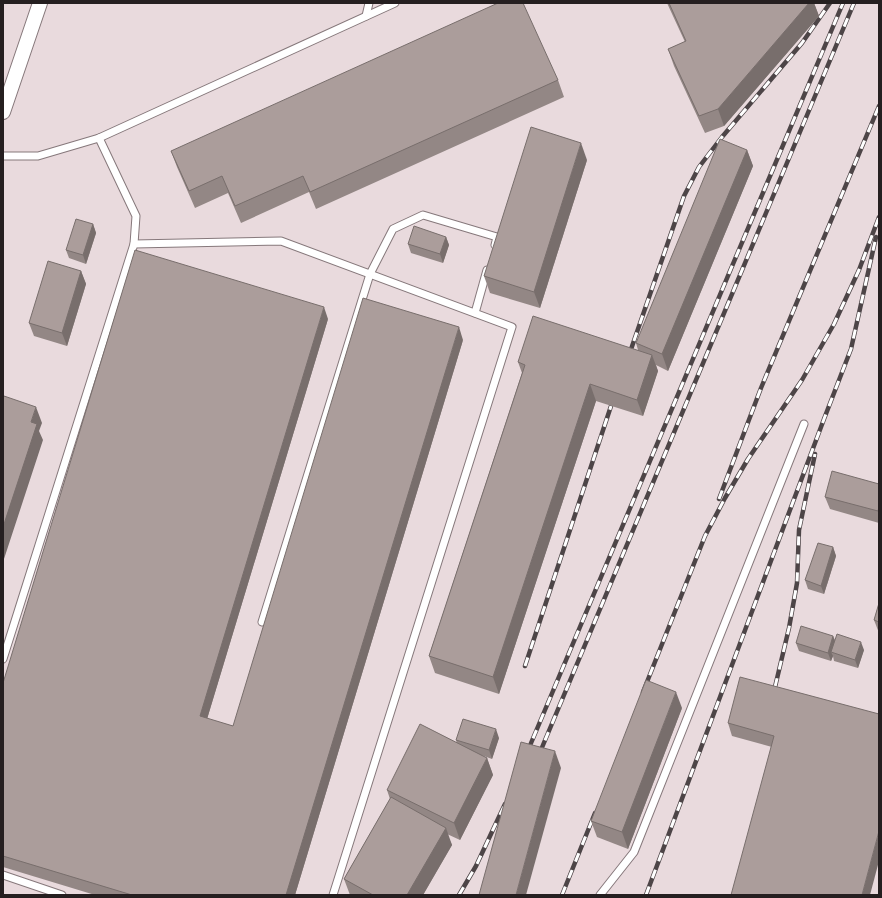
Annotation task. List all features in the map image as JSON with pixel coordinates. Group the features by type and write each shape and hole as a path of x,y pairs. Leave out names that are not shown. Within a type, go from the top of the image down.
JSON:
{"street":[{"path":"3,112 40,3"}],"lane":[{"path":"366,16 370,3"},
{"path":"3,156 38,156 98,138 395,3"},
{"path":"3,659 134,244 136,216 98,138"},
{"path":"262,622 370,274 392,229 423,215 497,237 492,252"},
{"path":"134,244 281,241 512,327 333,895"},
{"path":"474,313 490,260"},
{"path":"600,895 634,852 804,424"},
{"path":"3,875 62,895"}],"building":[{"path":"498,3 523,3 558,80 310,192 303,176 235,206 222,176 189,191 171,151"},
{"path":"669,3 809,3 718,109 699,116 668,49 686,41"},
{"path":"531,127 581,143 534,292 484,276"},
{"path":"720,139 747,150 662,354 636,343"},
{"path":"76,219 93,224 83,255 66,250"},
{"path":"414,226 446,237 440,254 408,244"},
{"path":"135,250 324,307 200,716 233,726 363,298 459,327 286,895 132,895 3,856 3,683"},
{"path":"48,261 81,271 62,333 29,323"},
{"path":"533,316 652,355 637,400 590,384 493,677 429,656 525,365 518,362"},
{"path":"4,396 36,407 31,422 37,424 3,527 3,399"},
{"path":"832,471 879,484 878,511 825,497"},
{"path":"818,543 833,547 821,586 805,580"},
{"path":"879,603 879,622 874,620"},
{"path":"801,626 833,636 828,653 796,643"},
{"path":"837,634 861,642 855,660 831,652"},
{"path":"740,677 879,714 879,831 862,895 731,895 774,736 728,723"},
{"path":"646,680 676,692 622,832 591,821"},
{"path":"463,719 496,729 489,750 456,740"},
{"path":"420,724 487,758 454,823 387,790"},
{"path":"521,742 555,751 516,895 479,895"},
{"path":"391,797 446,828 407,895 373,895 344,879"}],"railway":[{"path":"628,358 684,196 699,167 722,137 802,43 830,3"},
{"path":"526,755 843,3"},
{"path":"538,757 854,3"},
{"path":"719,499 761,388 879,106"},
{"path":"643,692 705,536 748,459 802,380 834,324 859,270 879,217"},
{"path":"646,895 851,349 876,237"},
{"path":"525,666 611,406"},
{"path":"775,687 789,628 797,583 799,530 815,454"},
{"path":"459,895 476,866 505,804"},
{"path":"562,895 595,813"}]}
